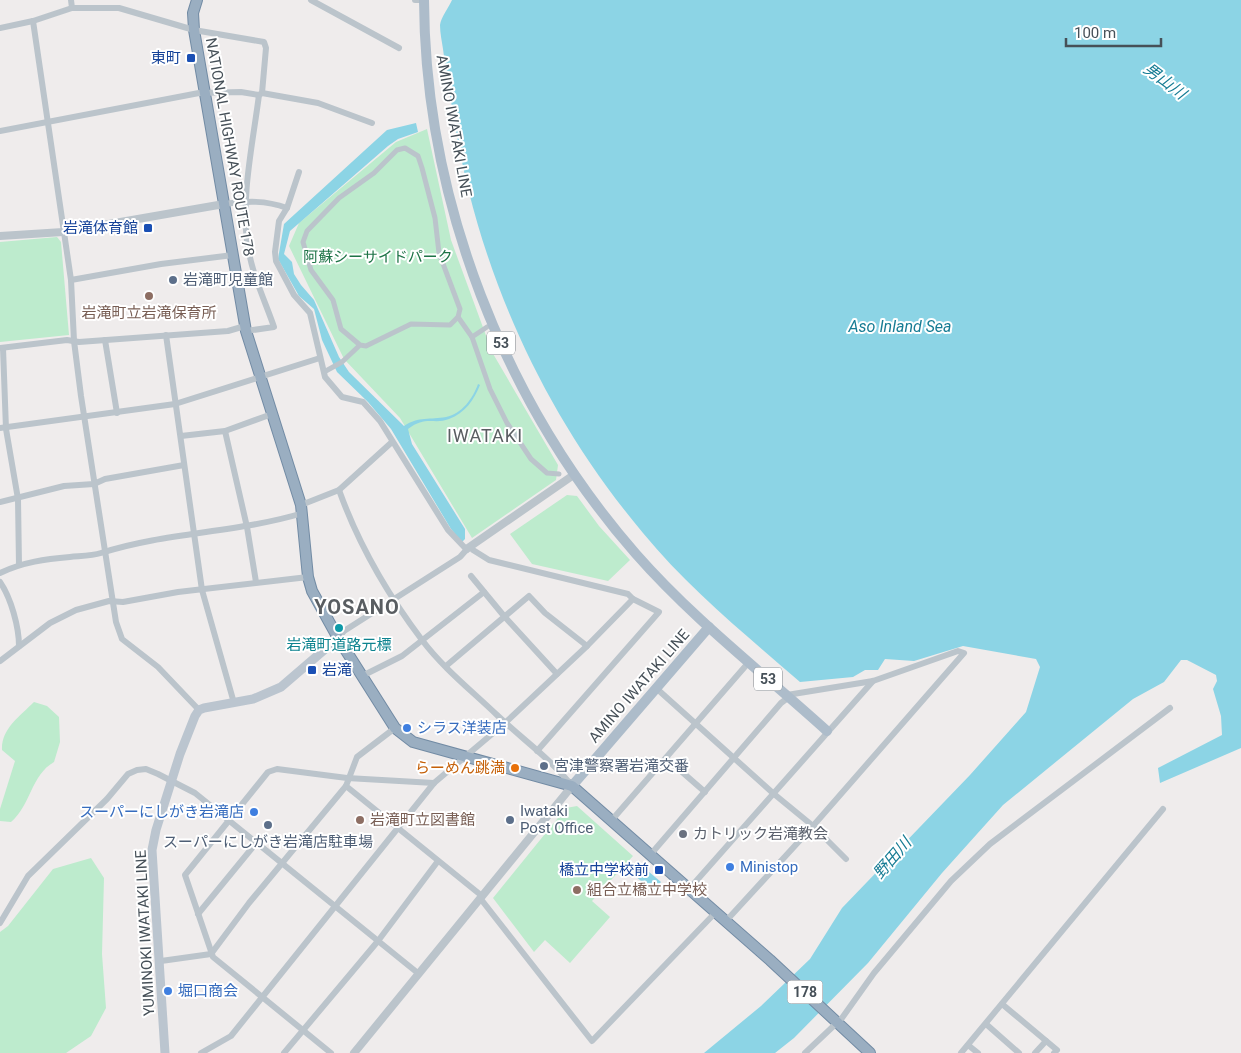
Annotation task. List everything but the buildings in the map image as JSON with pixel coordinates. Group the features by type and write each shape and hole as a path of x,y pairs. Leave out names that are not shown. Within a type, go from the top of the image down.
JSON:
{"highway":[{"name":"NATIONAL HIGHWAY ROUTE 178","path":"197,0 193,13 194,30 245,329 302,509 308,577 312,592 338,638 395,728 413,742 465,758 572,786 773,962 870,1053"}],"main road":[{"name":"AMINO IWATAKI LINE","path":"424,0 427,71 442,161 473,274 503,349 537,415 575,474 636,554 709,627 827,731"},
{"name":"AMINO IWATAKI LINE","path":"572,786 709,627"},
{"path":"199,710 253,699 281,686 338,638"},
{"name":"YUMINOKI IWATAKI LINE","path":"165,1053 152,850 156,830 180,754 199,710"}],"street":[{"path":"71,0 72,8"},
{"path":"190,0 193,13"},
{"path":"311,0 399,48"},
{"path":"415,0 424,0"},
{"path":"0,28 33,21 72,8 119,8 194,30 264,42 266,48 247,200 248,250 274,327 2,348 3,428 18,499 19,565"},
{"path":"33,21 71,280 74,341 112,602 122,639 158,667 199,710"},
{"path":"0,131 206,94 241,92 318,103 372,123"},
{"path":"405,148 418,156 435,218 440,253 460,309 458,317 454,322 444,326 411,324 366,346 360,345 341,329 333,300 322,282 311,270 303,242 307,231 339,198 374,173 397,150 405,148"},
{"path":"299,172 287,208 279,221 275,252 276,261 294,295 310,312 320,358 328,382 342,397 363,402 380,421 448,530 469,548 489,560 628,594 632,599 659,612 537,751"},
{"path":"0,236 64,232 247,200 273,203 287,208"},
{"path":"71,280 161,264 233,255"},
{"path":"458,317 472,337 490,389 507,423 531,459 547,473 559,474"},
{"path":"472,337 487,327"},
{"path":"166,335 174,404 181,436 202,590 234,704"},
{"path":"105,340 117,412"},
{"path":"324,372 351,355 360,345"},
{"path":"3,428 174,404 320,358"},
{"path":"181,436 225,431 272,414"},
{"path":"225,431 247,527 256,582"},
{"path":"0,572 19,565 104,552 152,541 247,527 302,509 339,490 392,442"},
{"path":"0,502 64,486 94,484 105,479 184,465"},
{"path":"338,638 394,598 460,557 469,548 575,474"},
{"path":"339,490 359,537 394,598 422,641 505,723 562,773 572,786 354,1053"},
{"path":"471,576 504,616 557,674"},
{"path":"0,662 50,623 76,610 112,602 256,582 308,577"},
{"path":"0,582 10,599 12,614 19,629 19,646"},
{"path":"362,676 402,656 484,592"},
{"path":"446,666 528,596 545,613 587,646"},
{"path":"201,1053 231,1036 434,783 505,723 587,646 632,599"},
{"path":"650,854 788,696 873,681 958,650 964,653 813,826 726,922"},
{"path":"612,821 750,662"},
{"path":"690,888 873,681"},
{"path":"656,688 774,794 813,826 846,859"},
{"path":"805,1053 837,1021 951,881 990,844 1170,708"},
{"path":"211,954 216,945 346,786 347,778 357,757 395,728"},
{"path":"666,758 705,792"},
{"path":"331,1053 211,954 185,875 268,772 277,769 347,778 434,783"},
{"path":"0,923 28,876 107,799 128,774 137,770 146,770 158,774 195,794 419,974"},
{"path":"346,786 481,897 592,1040 716,912"},
{"path":"961,1053 1163,809"},
{"path":"198,914 257,842"},
{"path":"284,1053 378,941 438,861"},
{"path":"160,961 211,954"},
{"path":"1002,1004 1056,1050 1054,1053"},
{"path":"986,1024 1019,1053"},
{"path":"1035,1053 1046,1041"},
{"path":"968,1044 978,1053"}],"green space":[{"name":"阿蘇シーサイドパーク","path":"427,129 451,240 492,352 558,465 556,480 472,538 400,418 344,359 289,246 299,223 396,142"},
{"path":"57,237 61,242 69,335 0,342 0,242"},
{"path":"567,495 577,496 599,526 630,560 608,581 532,564 510,534"},
{"path":"34,702 47,706 59,717 60,742 54,762 40,774 18,815 11,822 0,821 0,809 15,761 2,750 3,742 12,723"},
{"path":"577,806 633,856 592,901 610,917 570,963 545,940 534,952 493,898 566,808"},
{"path":"91,858 104,878 102,954 106,1008 91,1036 66,1053 0,1053 0,932 8,926 53,869"}],"water":[{"name":"Aso Inland Sea","path":"452,0 1241,0 1241,748 1160,783 1158,768 1222,735 1221,716 1213,689 1217,681 1216,675 1187,660 1181,660 1164,682 1133,699 1003,805 942,873 868,963 794,1038 775,1053 704,1053 761,1006 810,959 842,908 970,775 1026,712 1040,667 1036,659 963,646 914,661 885,659 878,670 865,670 853,677 800,682 718,611 661,554 608,488 576,441 547,392 522,341 500,289 481,236 466,181 455,125 440,25 443,15"},
{"path":"416,123 418,132 398,139 388,146 290,231 284,254 292,262 294,274 301,285 314,300 339,357 349,372 404,426 415,421 446,417 457,413 470,400 478,384 480,385 475,396 460,413 444,421 420,422 408,429 412,444 465,529 465,539 462,542 451,529 391,429 368,402 337,372 322,340 314,309 299,296 278,259 284,224 387,130"},
{"path":"642,866 661,882 653,891 634,875"}],"place":[{"name":"東町","path":"191,58"},
{"name":"岩滝体育館","path":"148,228"},
{"name":"岩滝町児童館","path":"173,280"},
{"name":"岩滝町立岩滝保育所","path":"149,296"},
{"name":"岩滝町道路元標","path":"339,628"},
{"name":"岩滝","path":"312,670"},
{"name":"シラス洋装店","path":"407,728"},
{"name":"宮津警察署岩滝交番","path":"544,766"},
{"name":"らーめん跳満","path":"515,768"},
{"name":"スーパーにしがき岩滝店","path":"254,812"},
{"name":"岩滝町立図書館","path":"360,820"},
{"name":"Iwataki Post Office","path":"510,820"},
{"name":"スーパーにしがき岩滝店駐車場","path":"268,825"},
{"name":"カトリック岩滝教会","path":"683,834"},
{"name":"Ministop","path":"730,867"},
{"name":"橋立中学校前","path":"659,870"},
{"name":"組合立橋立中学校","path":"577,890"},
{"name":"堀口商会","path":"168,991"}],"district":[{"name":"IWATAKI","path":"485,435"},
{"name":"YOSANO","path":"357,607"}],"water label":[{"name":"男山川","path":"1165,81"},
{"name":"野田川","path":"892,858"}]}
